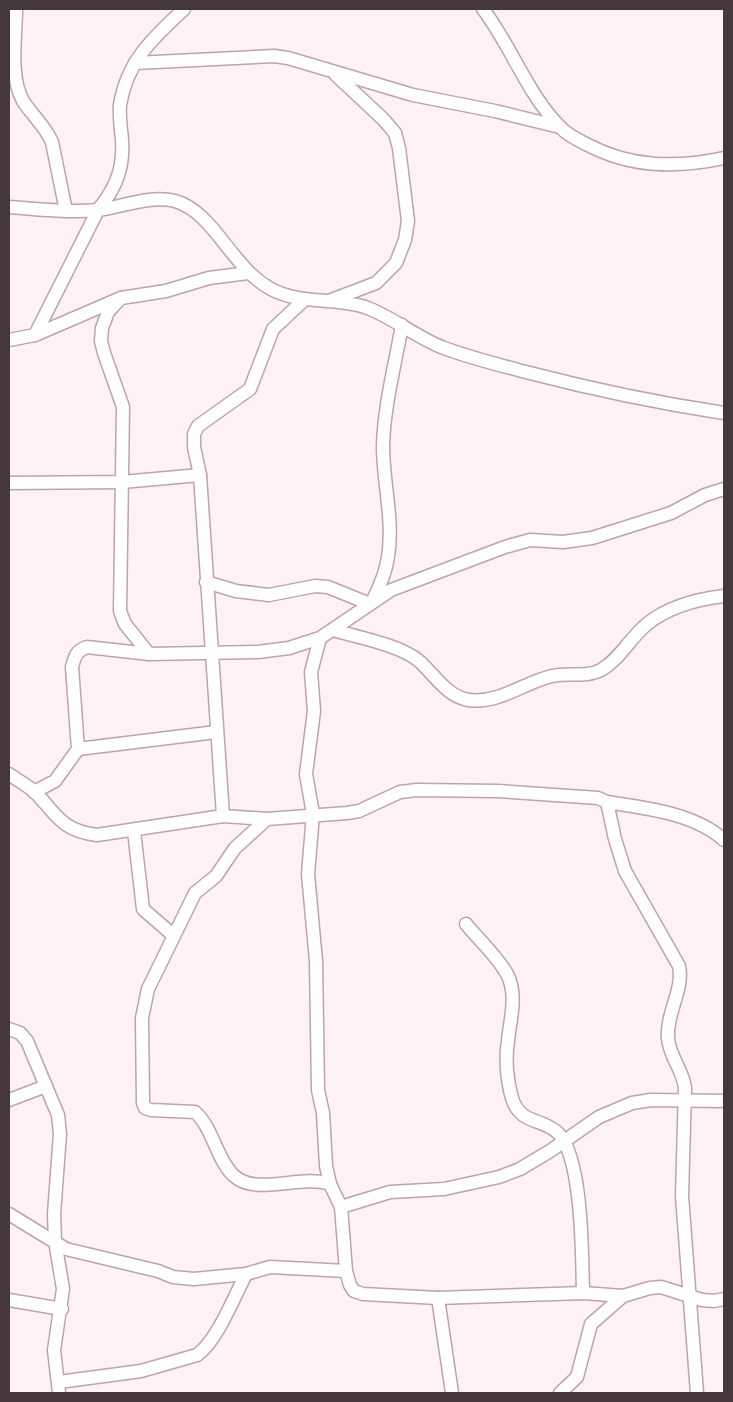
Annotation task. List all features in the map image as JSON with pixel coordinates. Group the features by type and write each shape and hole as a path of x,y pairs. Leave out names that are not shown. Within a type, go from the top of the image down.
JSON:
{"street":[{"path":"16,9 16,70 18,89 23,101 48,132 52,142 66,211"},
{"path":"35,335 98,210 112,192 118,178 123,152 120,108 124,88 135,63 150,40 184,9"},
{"path":"486,11 545,108 560,127 574,138 600,152 654,166 676,165 724,158"},
{"path":"135,63 274,56 303,61 335,73 413,95 495,111 560,127"},
{"path":"326,302 376,283 396,263 406,240 408,221 399,148 395,133 384,119 335,73"},
{"path":"9,207 66,211 98,210 159,199 190,206 202,216 248,273 270,288 304,300 347,303 366,308 442,347 474,358 563,382 724,413"},
{"path":"9,340 35,335 121,298 166,291 209,278 248,273"},
{"path":"121,298 108,312 102,328 104,353 120,393 123,407 120,611 126,624 148,654"},
{"path":"222,816 200,475 194,447 194,434 198,426 250,389 273,329 304,300"},
{"path":"372,602 384,574 388,556 390,535 384,467 384,424 402,325"},
{"path":"9,483 122,482 200,475"},
{"path":"34,792 55,781 78,749 72,667 75,656 80,650 87,647 148,654 273,651 320,638 391,590 517,543 530,540 564,542 592,538 671,513 704,495 724,489"},
{"path":"206,582 236,591 269,595 315,586 328,587 372,602"},
{"path":"333,630 404,653 418,660 448,690 469,700 483,699 504,695 554,675 599,671 610,664 647,624 686,604 724,596"},
{"path":"320,638 311,672 314,711 306,767 307,786 314,814 308,888 316,961 318,1090 323,1114 325,1157 330,1184 341,1207 346,1270 350,1285 354,1291 363,1294 438,1298 583,1293 623,1296 650,1288 661,1287 691,1297 714,1301 724,1299"},
{"path":"78,749 216,732"},
{"path":"9,774 34,792 59,821 80,833 97,835 134,831 222,816 267,819 359,811 400,792 417,790 498,791 598,798 607,802 652,809 688,821 718,835 724,840"},
{"path":"607,802 617,847 625,871 679,966 681,975 668,1022 667,1037 669,1047 684,1078 682,1196 685,1257 691,1297 697,1393"},
{"path":"267,819 235,848 216,876 195,893 143,1003 143,1093 145,1108 195,1112 232,1174 244,1182 267,1185 308,1179 330,1184"},
{"path":"134,831 143,909 174,936"},
{"path":"466,924 507,974 513,994 507,1043 512,1098 517,1109 530,1121 557,1132 565,1141 578,1196 583,1293"},
{"path":"9,1029 20,1033 27,1041 58,1115 60,1134 55,1186 55,1242 63,1289 62,1310 54,1350 59,1388 141,1370 197,1355 208,1344 246,1274"},
{"path":"9,1100 46,1086"},
{"path":"341,1207 390,1192 444,1189 480,1183 520,1169 599,1117 632,1103 651,1100 724,1101"},
{"path":"9,1214 55,1242 76,1252 143,1267 173,1277 194,1279 246,1274 270,1267 346,1270"},
{"path":"560,1393 577,1378 591,1324 623,1296"},
{"path":"438,1298 452,1393"},
{"path":"9,1300 62,1310"}]}
